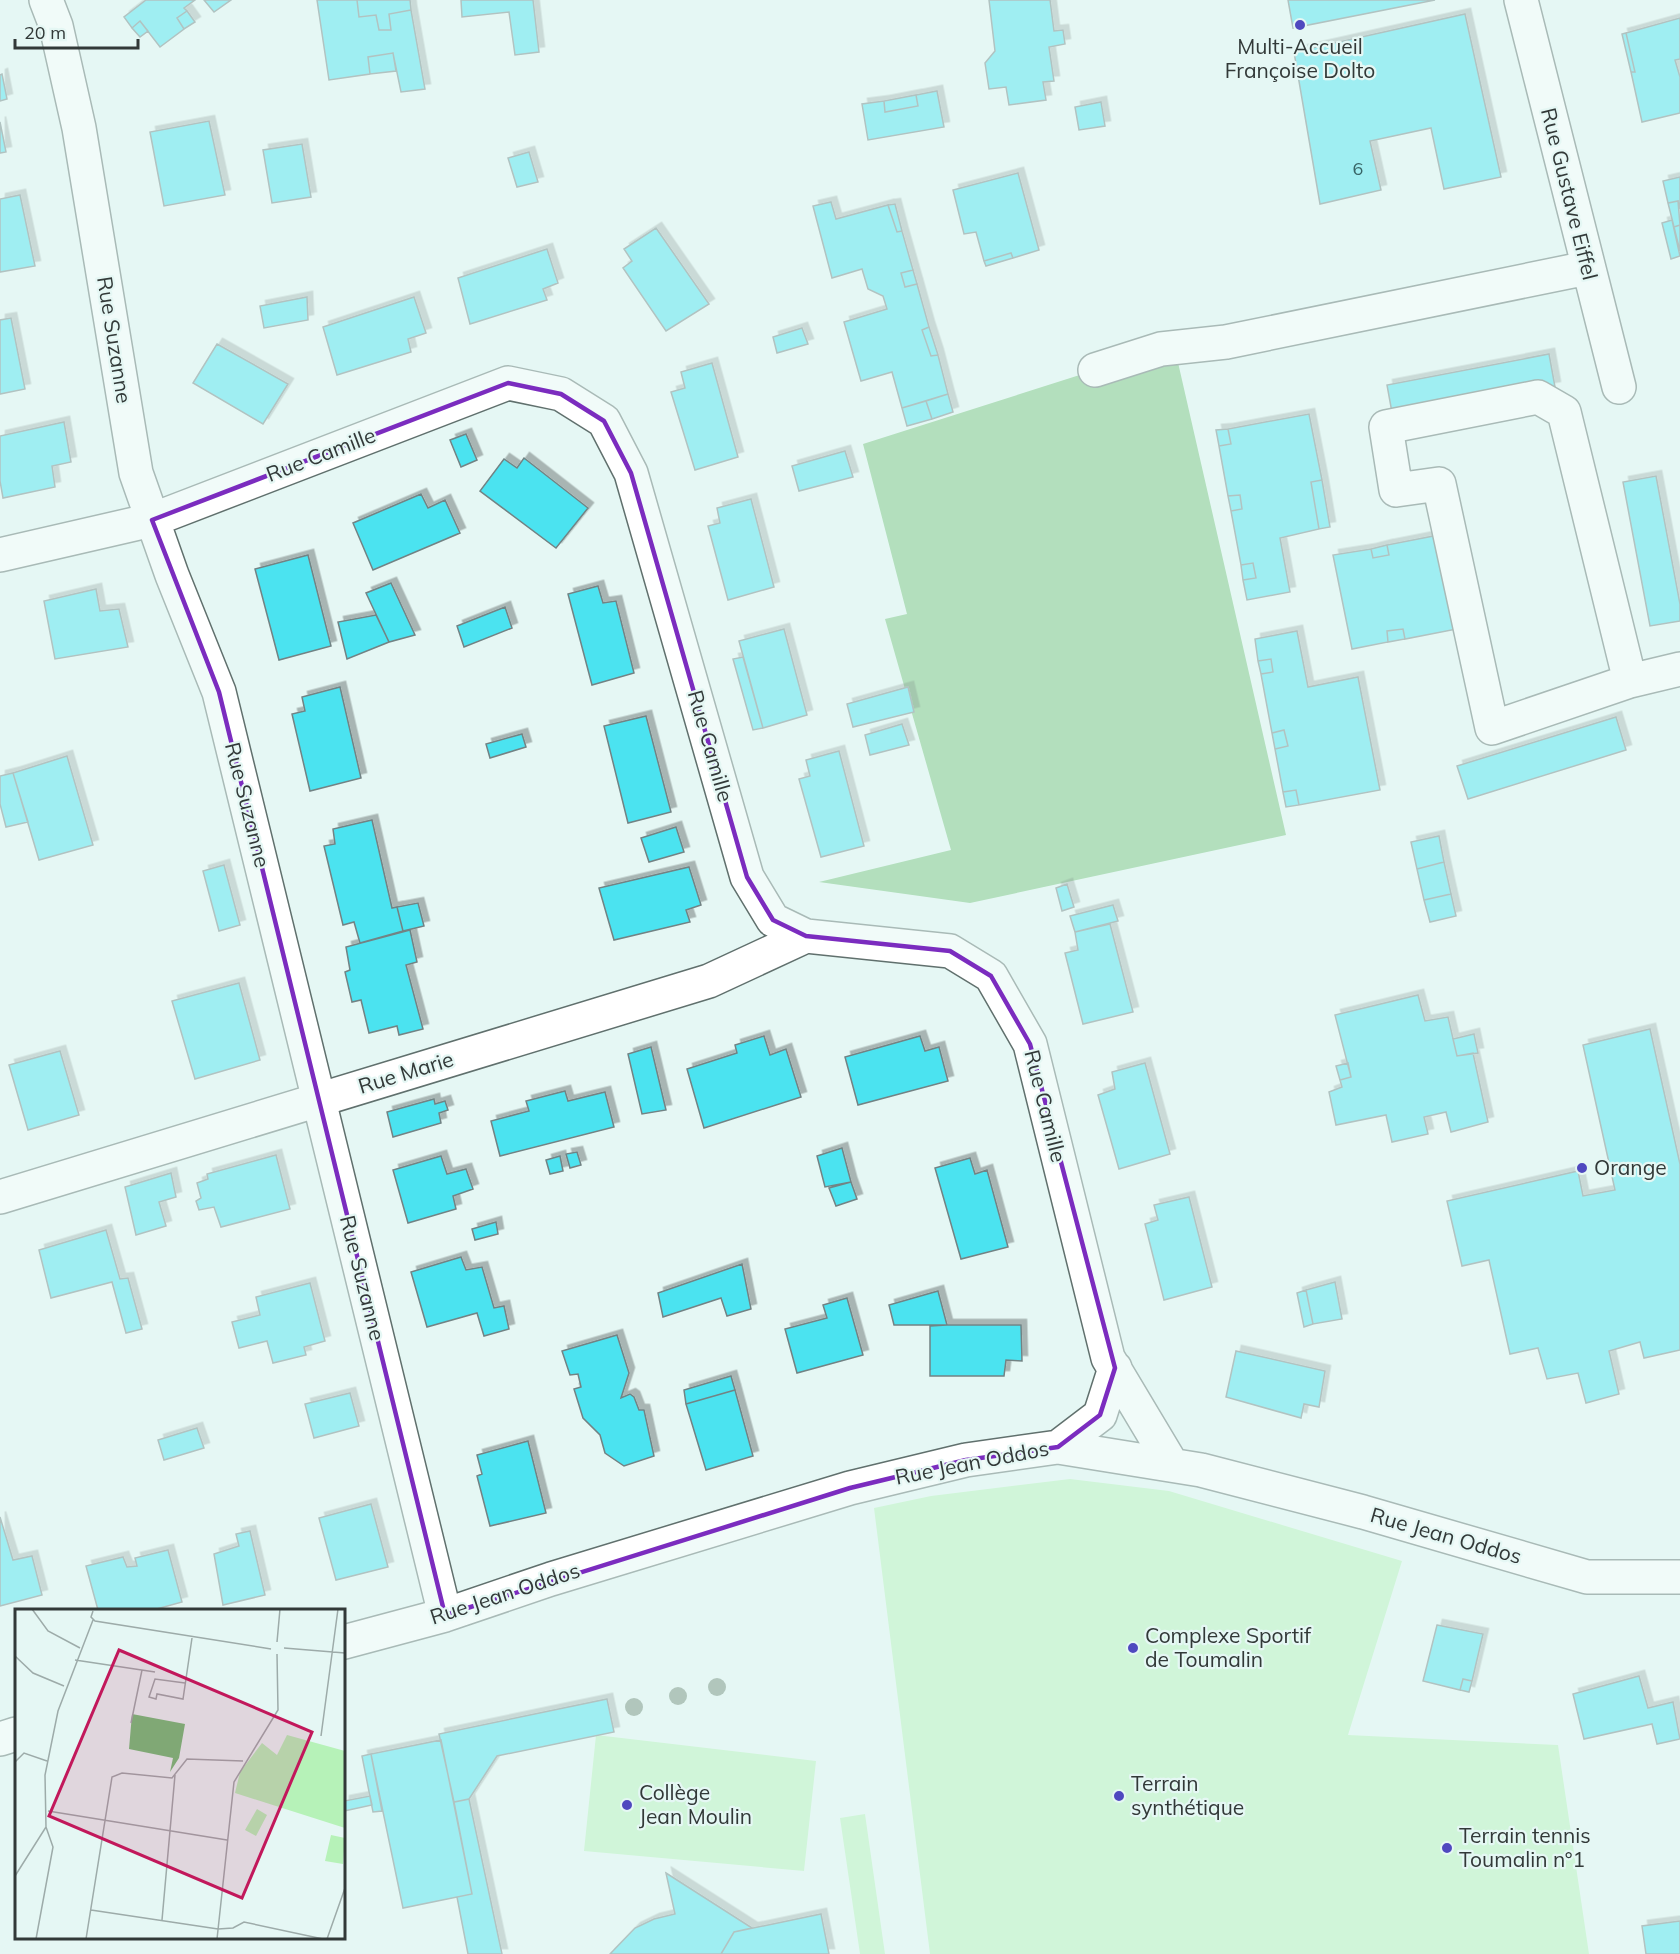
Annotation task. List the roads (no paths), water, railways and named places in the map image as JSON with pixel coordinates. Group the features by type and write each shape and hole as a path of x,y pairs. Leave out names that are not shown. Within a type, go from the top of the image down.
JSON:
{"street":[{"name":"Rue Suzanne","path":"46,0 56,26 79,128 136,473 219,692 445,1615"},
{"name":"Rue Gustave Eiffel","path":"1521,0 1587,268 1619,387"},
{"path":"1095,370 1161,349 1226,342 1587,268"},
{"name":"Rue Camille","path":"0,555 152,520 508,383 561,394 603,421 631,473 747,877 773,920 806,936 950,951 991,976 1030,1044 1108,1358 1172,1465"},
{"path":"1630,681 1564,412 1538,397 1386,427 1396,490 1439,484 1492,728 1630,681 1680,669"},
{"name":"Rue Marie","path":"0,1197 709,981 806,936"},
{"path":"1058,1447 1100,1415 1114,1368"},
{"name":"Rue Jean Oddos","path":"345,1642 445,1615 562,1575 850,1488 966,1460 1058,1447 1201,1470 1363,1512 1587,1577 1680,1577"},
{"path":"0,1739 15,1734"}],"place":[{"name":"Multi-Accueil Françoise Dolto","path":"1300,25"},
{"name":"Orange","path":"1582,1168"},
{"name":"Complexe Sportif de Toumalin","path":"1133,1648"},
{"name":"Terrain synthétique","path":"1119,1796"},
{"name":"Collège Jean Moulin","path":"627,1805"},
{"name":"Terrain tennis Toumalin n°1","path":"1447,1848"}]}
